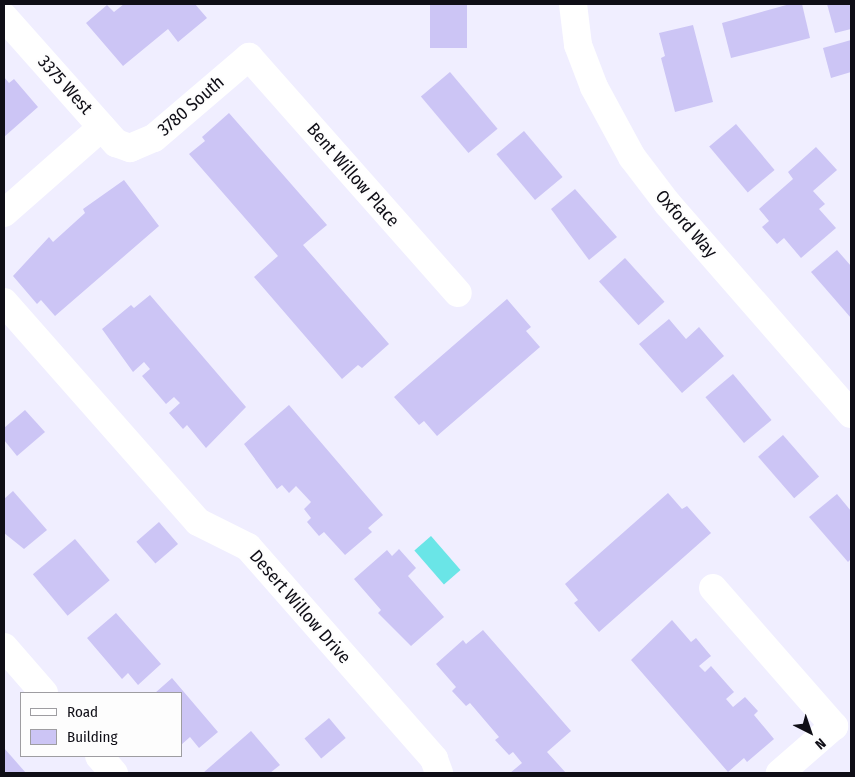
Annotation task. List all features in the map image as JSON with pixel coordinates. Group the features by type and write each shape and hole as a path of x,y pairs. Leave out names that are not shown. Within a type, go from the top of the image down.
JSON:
{"street":[{"name":"Oxford Way","path":"572,4 578,45 594,87 632,157 667,203 851,414"},
{"name":"3375 West","path":"4,17 116,143 130,148"},
{"name":"3780 South","path":"130,148 154,138 249,57"},
{"name":"Bent Willow Place","path":"249,57 458,293"},
{"path":"4,213 102,127"},
{"name":"Desert Willow Drive","path":"4,302 198,522 248,548 434,759 440,773"},
{"path":"713,588 834,726 780,773"},
{"path":"4,647 43,692"},
{"path":"100,757 114,773"}],"water":[{"path":"431,536 461,570 444,584 414,550"}],"building":[{"path":"124,4 195,4 207,18 178,42 168,29 123,66 86,23 107,5 114,12"},
{"path":"430,4 467,4 467,48 430,48"},
{"path":"790,4 802,4 810,38 731,58 722,23"},
{"path":"827,4 851,4 851,29 835,33"},
{"path":"693,25 713,102 675,112 661,58 665,56 659,33"},
{"path":"851,40 851,72 831,78 823,48"},
{"path":"450,72 498,129 468,153 421,96"},
{"path":"4,77 9,83 14,79 38,107 4,137"},
{"path":"229,113 327,225 303,245 389,344 362,368 358,365 342,379 254,277 278,256 189,154 205,141 202,137"},
{"path":"736,124 775,170 748,192 709,146"},
{"path":"524,131 563,177 535,200 496,154"},
{"path":"816,147 837,170 813,191 825,204 819,209 836,228 801,258 784,238 777,244 762,227 769,221 759,209 793,179 788,172"},
{"path":"124,180 159,226 55,316 41,300 37,304 13,276 49,237 53,242 85,213 83,209"},
{"path":"575,189 617,237 589,260 551,209"},
{"path":"837,250 851,266 851,318 811,272"},
{"path":"625,258 664,302 638,325 599,281"},
{"path":"150,295 246,407 206,448 187,425 183,429 169,413 180,403 174,397 166,404 142,376 150,369 144,362 133,372 102,329 131,305 134,308"},
{"path":"507,299 531,327 526,331 540,347 437,436 424,421 419,425 394,397"},
{"path":"669,319 686,339 699,327 724,356 682,393 639,344"},
{"path":"733,374 772,420 744,443 705,397"},
{"path":"289,405 383,515 368,528 372,532 345,555 324,532 319,536 307,522 311,518 304,509 311,502 296,486 289,493 282,485 277,489 244,444"},
{"path":"25,410 45,432 17,456 4,440 4,428"},
{"path":"783,435 819,477 794,498 758,457"},
{"path":"13,491 47,530 24,549 4,533 4,499"},
{"path":"668,493 682,509 687,506 711,533 599,632 574,603 578,600 565,584"},
{"path":"837,494 851,511 851,559 848,562 809,517"},
{"path":"159,522 178,544 155,564 136,542"},
{"path":"75,539 110,580 68,616 33,574"},
{"path":"399,549 416,568 408,576 444,617 411,646 378,613 381,610 354,579 387,550 392,556"},
{"path":"116,613 161,664 138,685 128,673 122,679 87,638"},
{"path":"672,620 691,642 696,638 711,656 699,666 705,672 711,666 734,692 726,699 733,707 745,697 758,711 754,715 774,739 747,762 744,758 728,772 631,660"},
{"path":"483,630 571,731 547,752 566,773 510,773 522,763 513,752 509,755 495,740 499,737 470,703 466,706 452,691 456,687 436,664 463,640 466,644"},
{"path":"172,678 218,732 199,748 190,737 182,744 182,692 156,692"},
{"path":"329,718 346,738 321,758 304,739"},
{"path":"251,731 280,765 270,773 203,773"},
{"path":"4,748 26,773 4,773"}]}
